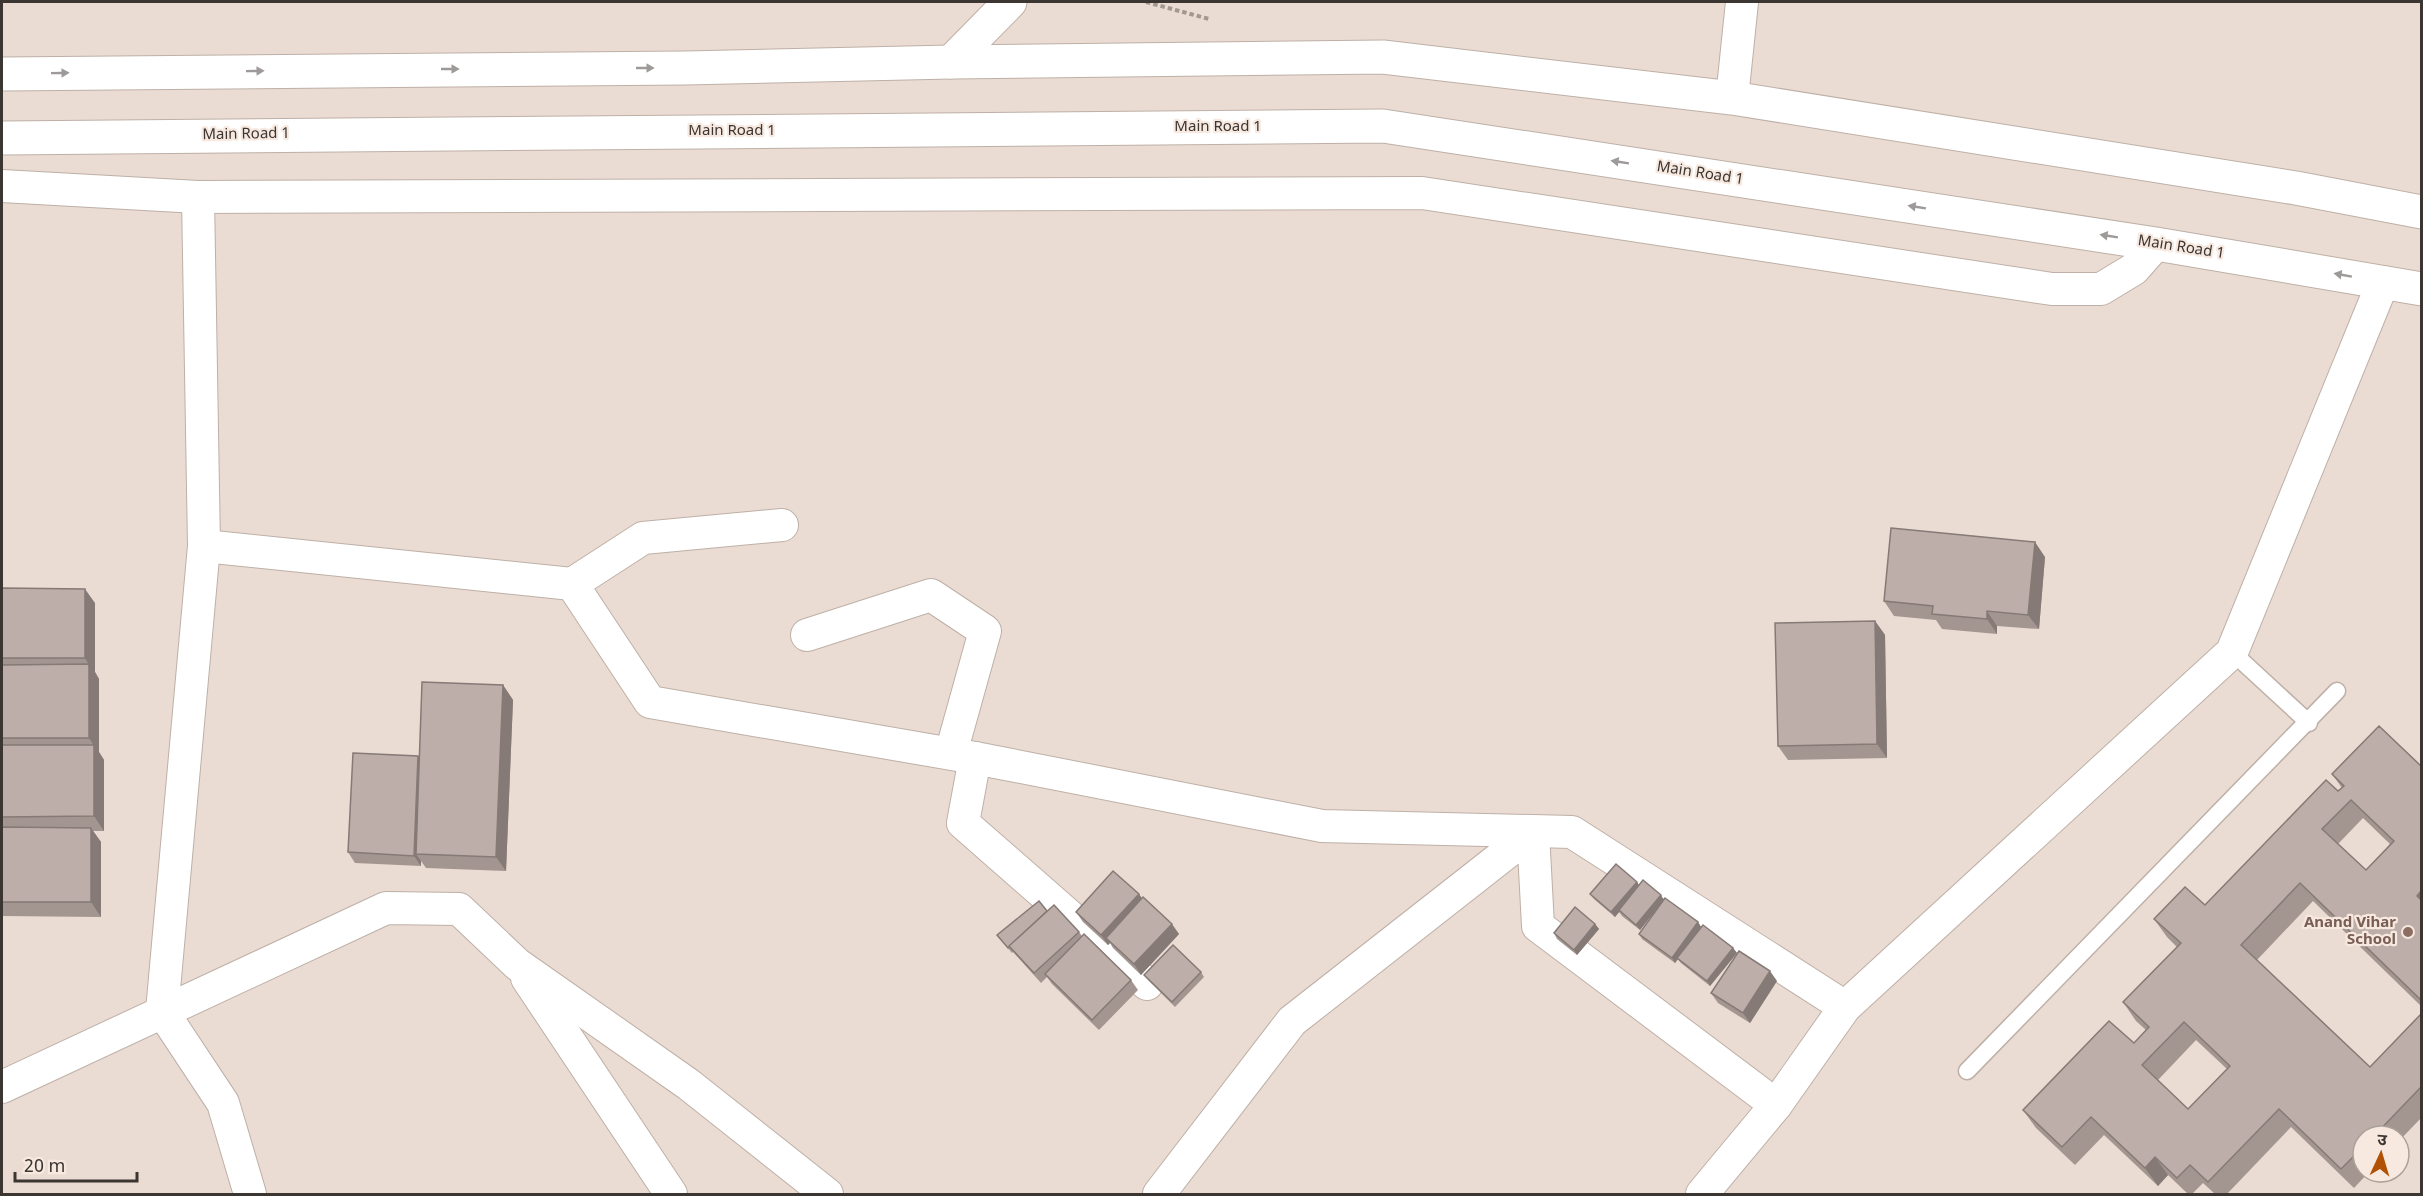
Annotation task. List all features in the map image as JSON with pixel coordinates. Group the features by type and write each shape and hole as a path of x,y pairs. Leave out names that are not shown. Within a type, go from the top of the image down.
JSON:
{"main road":[{"path":"951,62 1010,2"},
{"path":"2,74 685,68 951,62 1383,57 1732,98 2296,188 2421,212"},
{"name":"Main Road 1","path":"2,138 1383,126 2156,243 2421,289"}],"street":[{"path":"1732,98 1742,2"},
{"path":"2,186 198,197 1422,193 2052,289 2101,289 2134,269 2156,243"},
{"path":"198,197 204,546 162,1011 223,1103 250,1194"},
{"path":"1702,1194 1776,1105 1845,1007 2232,652 2384,282"},
{"path":"204,546 572,584 643,538 783,525"},
{"path":"572,584 650,702 963,755 1322,826 1572,832 1845,1007"},
{"path":"807,635 931,595 985,631 963,755 963,823 1147,984"},
{"path":"1533,832 1538,926 1776,1105"},
{"path":"1159,1194 1292,1021 1533,832"},
{"path":"2,1087 386,908 459,909 517,964 688,1084 827,1194"},
{"path":"517,964 671,1194"}],"lane":[{"path":"2232,652 2309,723"},
{"path":"1967,1071 2309,723 2337,691"}],"building":[{"path":"1891,528 2035,542 2028,615 1987,611 1987,619 1932,614 1933,606 1884,601"},
{"path":"2,588 85,589 85,658 2,658"},
{"path":"1875,621 1877,744 1778,746 1775,623"},
{"path":"89,664 89,738 2,738 2,665"},
{"path":"422,682 503,685 496,857 416,854"},
{"path":"2379,726 2421,766 2421,891 2417,896 2421,900 2421,1000 2300,883 2241,945 2370,1067 2421,1014 2421,1087 2386,1124 2351,1124 2351,1159 2341,1169 2279,1109 2208,1182 2190,1165 2177,1178 2155,1157 2145,1168 2091,1117 2062,1147 2023,1110 2109,1021 2134,1043 2149,1027 2123,1002 2181,943 2154,919 2185,887 2205,905 2326,780 2338,791 2344,786 2332,774","holes":["2351,800 2394,841 2366,870 2322,829","2184,1022 2230,1066 2188,1109 2142,1065"]},
{"path":"2,745 94,745 94,816 2,817"},
{"path":"353,753 418,756 414,856 348,852"},
{"path":"2,827 91,828 91,902 2,902"},
{"path":"1616,864 1637,882 1611,912 1590,894"},
{"path":"1113,871 1139,894 1101,935 1076,912"},
{"path":"1643,880 1661,895 1636,925 1619,910"},
{"path":"1143,897 1172,924 1134,964 1106,938"},
{"path":"1665,898 1698,922 1672,958 1639,934"},
{"path":"1039,901 1047,911 1008,948 997,935"},
{"path":"1054,905 1079,932 1034,973 1009,946"},
{"path":"1575,907 1595,924 1574,950 1554,933"},
{"path":"1703,925 1733,948 1707,981 1677,958"},
{"path":"1084,934 1131,980 1092,1020 1045,974"},
{"path":"1173,945 1201,972 1172,1002 1144,975"},
{"path":"1739,951 1770,971 1743,1013 1711,993"}],"place":[{"name":"Anand Vihar School","path":"2408,932"}]}
